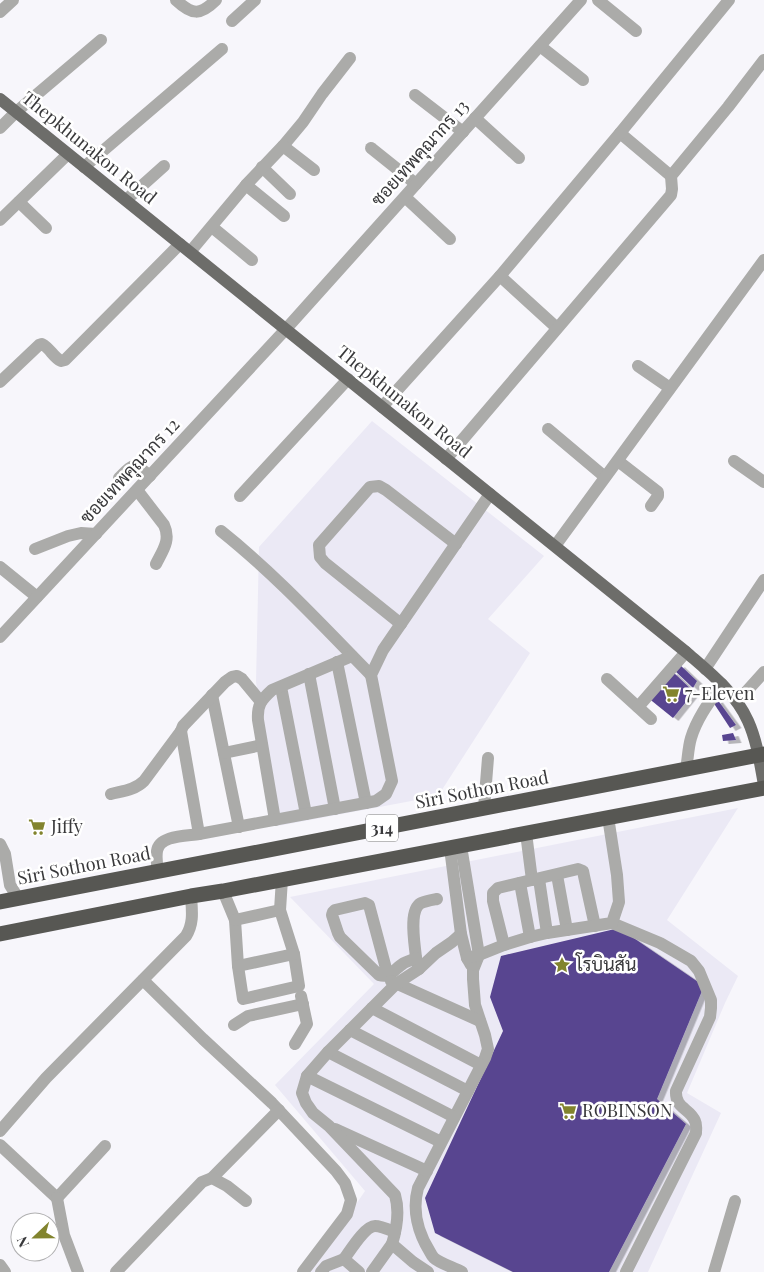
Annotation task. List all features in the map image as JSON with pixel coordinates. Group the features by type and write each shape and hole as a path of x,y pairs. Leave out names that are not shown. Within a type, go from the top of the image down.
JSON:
{"highway":[{"name":"Siri Sothon Road","path":"0,902 761,755"},
{"name":"314","path":"0,934 764,786"}],"main road":[{"name":"Thepkhunakon Road","path":"0,99 705,668 737,702 748,720 761,755 764,786"}],"street":[{"path":"0,12 13,0"},
{"path":"176,0 184,8 194,12 205,10 216,0"},
{"path":"232,21 255,0"},
{"name":"ซอยเทพคุณากร 13","path":"286,329 581,0"},
{"path":"598,0 636,31"},
{"path":"382,407 500,276 729,0"},
{"path":"0,128 16,112 101,40"},
{"path":"540,46 583,80"},
{"path":"84,166 222,49"},
{"path":"190,252 246,185 303,122 350,58"},
{"path":"446,459 671,195 671,176 764,60"},
{"path":"414,95 463,132"},
{"path":"475,118 519,158"},
{"path":"620,133 671,176"},
{"path":"283,146 314,170"},
{"path":"371,148 416,184"},
{"path":"0,220 68,154"},
{"path":"126,200 164,166"},
{"path":"262,167 290,194"},
{"path":"246,185 284,216"},
{"path":"405,197 450,239"},
{"path":"19,202 46,228"},
{"path":"212,226 252,260"},
{"path":"0,382 39,345 46,346 57,359 65,360 180,244"},
{"path":"555,546 764,260"},
{"path":"500,276 557,328"},
{"name":"ซอยเทพคุณากร 12","path":"0,637 286,329"},
{"path":"638,366 670,388"},
{"path":"240,496 348,379"},
{"path":"548,429 605,477"},
{"path":"734,461 764,482"},
{"path":"618,462 658,492 658,496 651,506"},
{"path":"119,478 134,465 150,476"},
{"path":"401,624 325,563 320,557 319,545 370,487 379,486 456,544"},
{"path":"137,490 167,531 167,540 156,564"},
{"path":"371,675 383,650 490,494"},
{"path":"158,871 157,850 161,843 170,838 376,801 386,794 392,781 371,675 276,579 221,531"},
{"path":"35,549 68,536 81,533 96,534"},
{"path":"0,567 37,598"},
{"path":"705,668 764,580"},
{"path":"638,707 686,652"},
{"path":"276,820 257,708 265,696 272,690 352,656"},
{"path":"337,662 366,803"},
{"path":"737,702 764,672"},
{"path":"309,674 335,809"},
{"path":"111,794 132,789 144,781 188,720 232,677 237,676 242,679 261,702"},
{"path":"607,679 652,719"},
{"path":"686,769 690,740 695,727 708,703 722,684"},
{"path":"281,687 306,814"},
{"path":"212,696 239,827"},
{"path":"181,731 199,834"},
{"path":"224,753 262,745"},
{"path":"484,808 488,758"},
{"path":"608,817 619,902 612,923"},
{"path":"526,833 530,881 530,938"},
{"path":"0,844 5,854 4,876 18,898"},
{"path":"456,847 461,934 473,961"},
{"path":"456,847 473,961 475,1005 488,1049 418,1188 415,1198 420,1232 434,1259 462,1272"},
{"path":"504,945 493,902 493,893 498,888 578,869 583,871 595,926"},
{"path":"556,875 567,930"},
{"path":"282,879 280,910 294,954 307,1024 295,1044"},
{"path":"530,881 547,934"},
{"path":"223,891 235,920 238,966 243,999 248,1016"},
{"path":"0,1131 46,1078 186,936 191,928 191,896"},
{"path":"418,963 413,915 416,907 421,903 437,899"},
{"path":"390,979 369,905 365,904 334,910 332,914 340,937 379,975 480,1021"},
{"path":"235,920 280,910"},
{"path":"473,961 504,945 547,934 612,923 660,943 691,961 699,971 711,1000 712,1008 710,1017 676,1091 676,1098 680,1105 693,1116 696,1123 696,1133 626,1272"},
{"path":"372,1272 392,1244 398,1218 398,1204 395,1195 329,1126 313,1114 302,1093 307,1076 372,1008 390,979 403,964 418,963 452,942 461,934"},
{"path":"238,966 294,954"},
{"path":"143,980 279,1110 345,1183 351,1200 347,1214 302,1272"},
{"path":"243,999 299,986"},
{"path":"234,1025 248,1016 303,1004"},
{"path":"372,1008 481,1065"},
{"path":"350,1030 468,1091"},
{"path":"328,1052 454,1117"},
{"path":"307,1076 442,1142"},
{"path":"116,1272 202,1182 212,1178 279,1110"},
{"path":"329,1126 427,1171"},
{"path":"0,1145 57,1198 64,1235 78,1272"},
{"path":"57,1198 106,1146"},
{"path":"212,1178 227,1186 246,1201"},
{"path":"395,1195 415,1198"},
{"path":"714,1272 735,1201"},
{"path":"321,1272 326,1266 344,1258 370,1228 376,1226 395,1232"},
{"path":"392,1244 410,1267 428,1272"},
{"path":"344,1258 359,1272"},
{"path":"0,1265 5,1272"}],"shaded area":[{"path":"372,421 544,556 488,619 530,653 438,796 278,826 256,682 259,547"},
{"path":"738,808 667,920 738,976 687,1093 721,1113 648,1272 310,1272 365,1191 275,1085 374,984 290,897"}],"building":[{"path":"679,664 697,681 693,688 674,670"},
{"name":"7-Eleven","path":"672,671 694,692 673,718 647,697"},
{"path":"717,699 736,725 730,728 713,702"},
{"path":"733,733 736,740 723,741 722,735"},
{"name":"ROBINSON","path":"619,928 704,986 657,1099 686,1124 609,1272 513,1272 435,1233 425,1198 503,1031 490,997 501,956"}],"place":[{"name":"7-Eleven","path":"671,694"},
{"name":"Jiffy","path":"37,827"},
{"name":"โรบินสัน","path":"562,965"},
{"name":"ROBINSON","path":"568,1111"}]}
